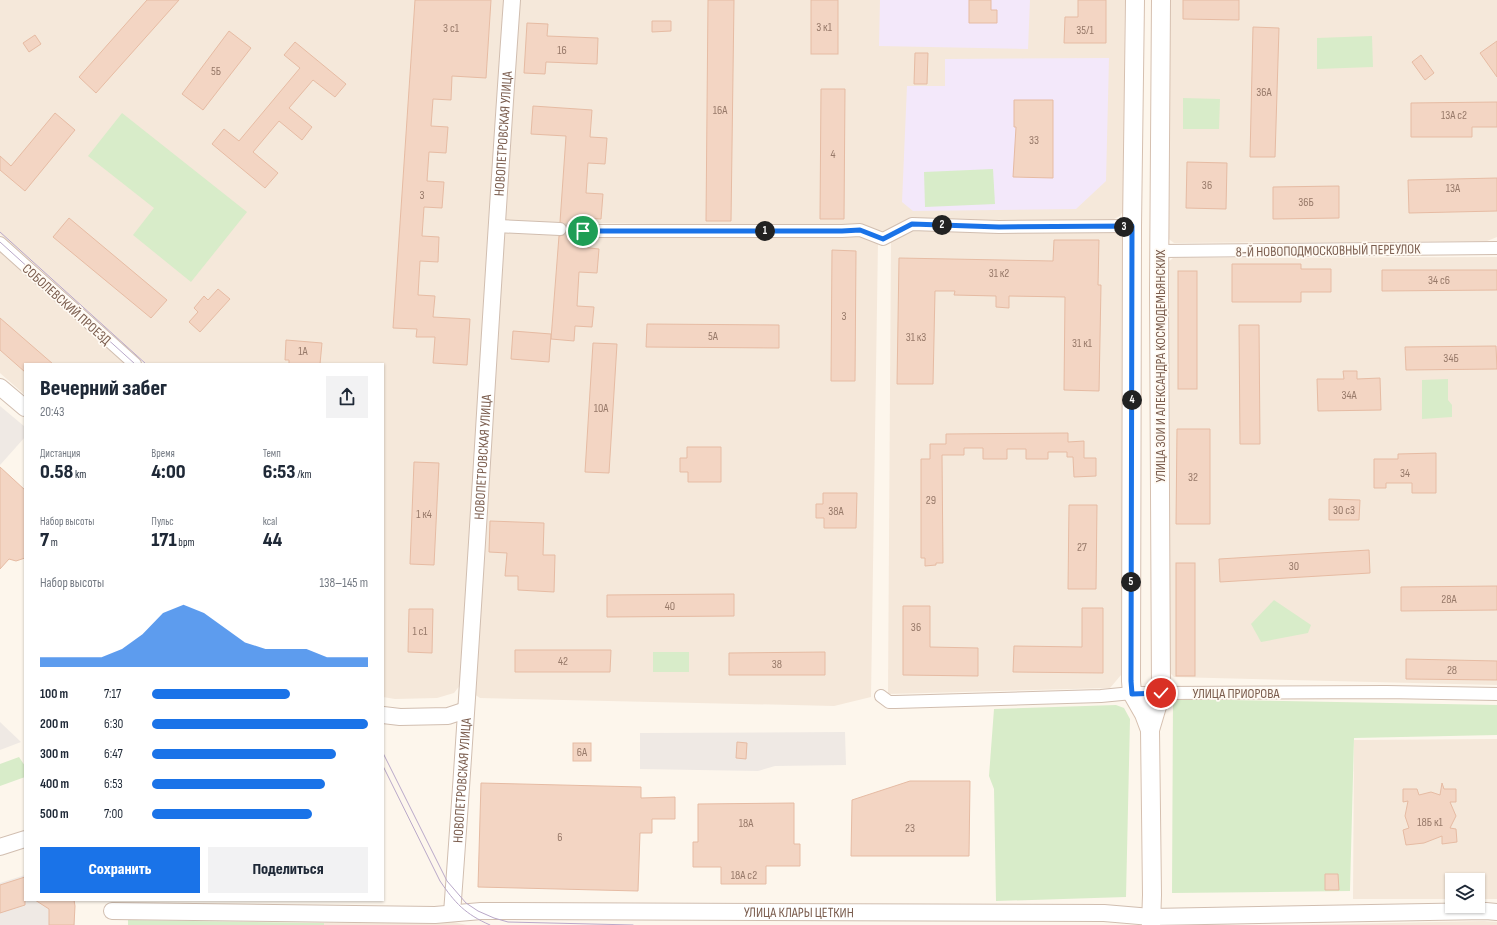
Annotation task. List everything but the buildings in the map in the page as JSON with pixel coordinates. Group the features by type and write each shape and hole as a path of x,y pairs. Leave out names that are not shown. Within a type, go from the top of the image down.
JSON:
{"main road":[{"name":"УЛИЦА ЗОИ И АЛЕКСАНДРА КОСМОДЕМЬЯНСКИХ","path":"1135,0 1132,226 1131,681 1132,694 1144,714 1150,730"},
{"name":"УЛИЦА ЗОИ И АЛЕКСАНДРА КОСМОДЕМЬЯНСКИХ","path":"1151,921 1150,730 1161,693 1161,0"}],"street":[{"name":"НОВОПЕТРОВСКАЯ УЛИЦА","path":"452,913 512,0"},
{"path":"583,231 860,230 883,239 912,224 999,227 1132,226"},
{"path":"497,226 560,229"},
{"name":"СОБОЛЕВСКИЙ ПРОЕЗД","path":"0,243 134,363"},
{"name":"8-Й НОВОПОДМОСКОВНЫЙ ПЕРЕУЛОК","path":"1160,251 1497,248"},
{"path":"0,387 24,407"},
{"name":"УЛИЦА ПРИОРОВА","path":"881,696 889,702 895,702 1161,693 1386,692 1497,694"},
{"path":"384,715 400,717 448,716 466,710"},
{"path":"0,847 24,839"},
{"name":"УЛИЦА КЛАРЫ ЦЕТКИН","path":"112,912 435,915 481,911 1104,913 1151,921 1486,911 1497,912"}],"shaded area":[{"path":"0,0 506,0 461,684 454,693 437,698 395,699 384,697 384,363 145,363 0,234"},
{"path":"518,0 1125,0 1123,211 1120,216 1114,219 915,221 883,235 785,226 592,223 591,233 850,233 878,241 871,697 834,706 480,698 474,694"},
{"path":"880,0 1030,0 1028,49 879,46"},
{"path":"1168,0 1497,0 1497,237 1487,241 1174,243 1166,237"},
{"path":"1109,58 1106,181 1076,209 913,211 902,202 907,86 945,86 945,59"},
{"path":"910,228 1124,231 1122,665 1121,675 1110,688 888,694 891,240"},
{"path":"0,252 125,363 24,363 24,394 0,373"},
{"path":"1497,257 1497,685 1174,677 1167,670 1166,264 1173,258"},
{"path":"0,406 24,426 24,438 0,465"},
{"path":"0,722 21,742 0,750"},
{"path":"845,732 846,765 775,766 758,771 640,769 640,733"},
{"path":"1497,739 1497,899 1485,899 1485,873 1445,873 1445,899 1353,899 1354,740"},
{"path":"24,875 24,901 75,901 75,925 0,925 0,883"},
{"path":"453,922 467,925 324,925 324,923"},
{"path":"1497,922 1497,925 1299,925"}],"green space":[{"path":"1372,36 1373,67 1317,69 1317,38"},
{"path":"1183,98 1220,99 1219,129 1183,129"},
{"path":"122,113 247,212 191,282 133,235 154,208 88,156"},
{"path":"993,169 995,204 925,207 924,172"},
{"path":"1448,379 1448,400 1452,405 1452,417 1422,419 1422,380"},
{"path":"1274,600 1311,625 1308,633 1261,642 1251,624"},
{"path":"653,652 689,652 689,672 653,672"},
{"path":"1173,699 1497,705 1497,735 1354,738 1350,891 1172,893"},
{"path":"1116,705 1124,708 1130,719 1126,897 996,901 994,789 989,776 994,709"},
{"path":"19,757 24,764 24,777 0,786 0,764"},
{"path":"128,920 324,923 324,925 128,925"}],"tunnel":[{"path":"560,229 583,231"}],"tram line":[{"path":"0,232 145,363"},
{"path":"0,242 134,363"},
{"path":"384,755 447,881 466,903 478,911 508,922 633,925"},
{"path":"384,768 440,881 461,907 474,917 490,925"}],"route":[{"path":"583,231 860,230 883,239 912,224 999,227 1132,226 1131,681 1132,694 1161,693"}]}
